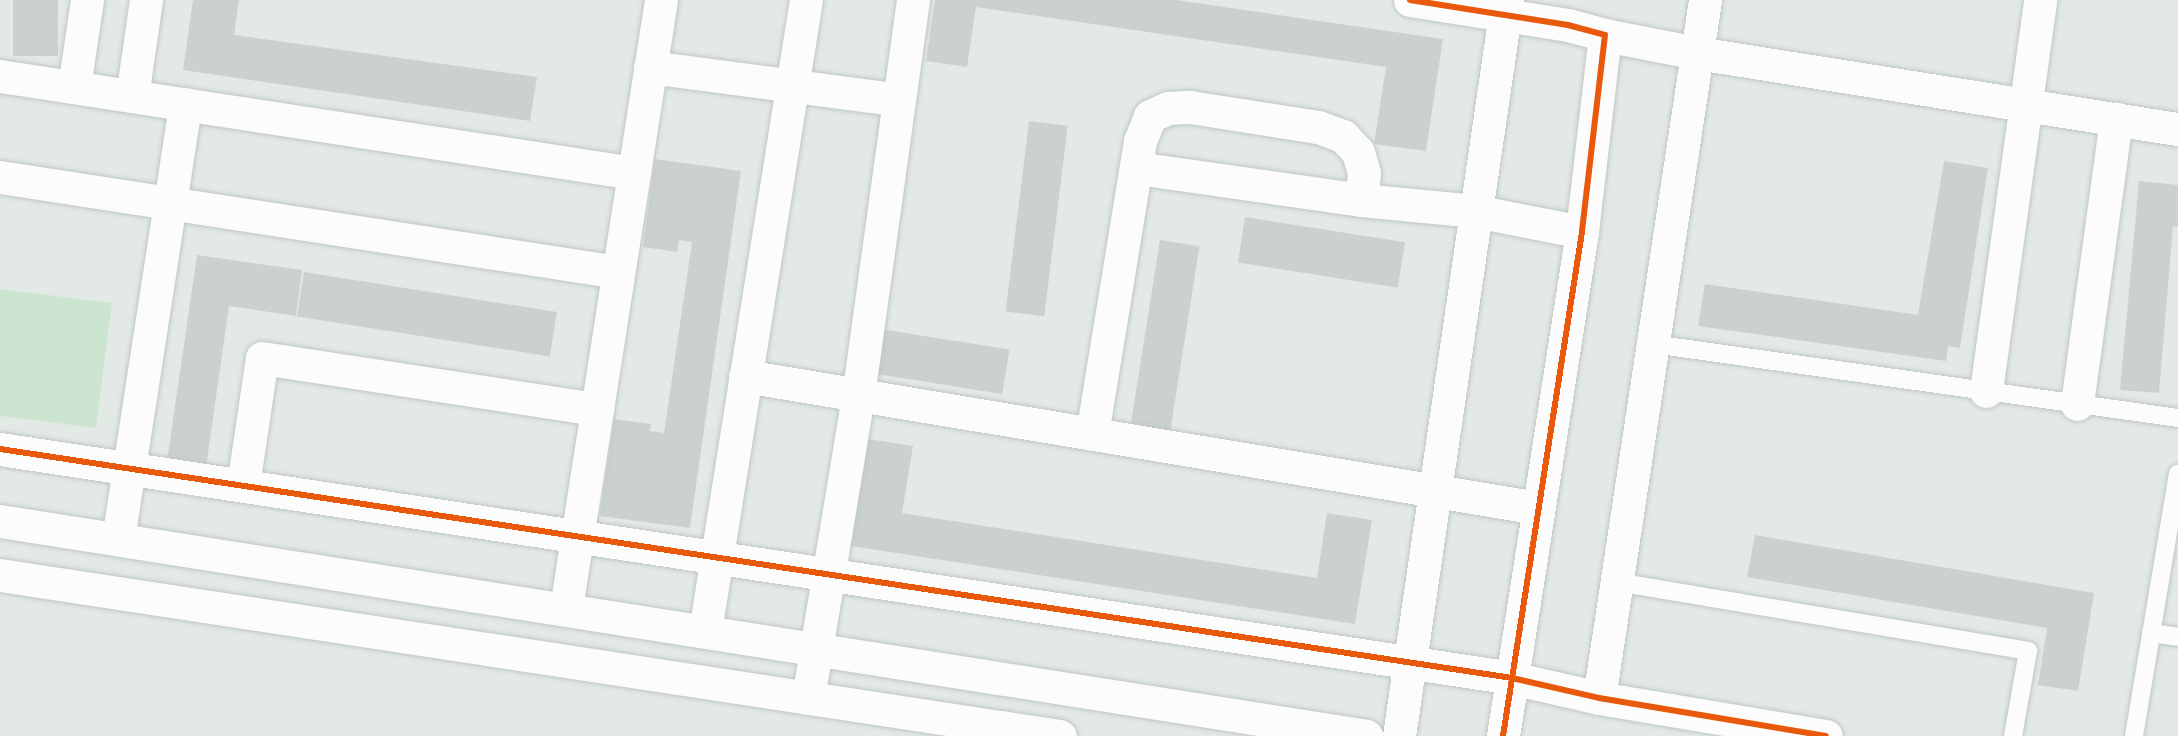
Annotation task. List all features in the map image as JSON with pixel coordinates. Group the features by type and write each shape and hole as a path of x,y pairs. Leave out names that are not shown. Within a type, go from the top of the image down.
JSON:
{"street":[{"path":"74,87 87,0"},
{"path":"132,96 146,0"},
{"path":"566,608 661,0"},
{"path":"705,631 806,0"},
{"path":"808,698 858,396 913,0"},
{"path":"1410,0 1506,7 1605,35 1697,53 2178,129"},
{"path":"1599,698 1705,0"},
{"path":"1986,391 2040,0"},
{"path":"1399,736 1474,211 1506,7"},
{"path":"1503,736 1582,232 1605,35"},
{"path":"650,67 899,100"},
{"path":"0,76 634,173"},
{"path":"118,539 185,104"},
{"path":"1092,434 1140,141 1150,116 1168,108 1190,107 1318,127 1343,136 1358,152 1364,173 1361,200"},
{"path":"2078,404 2116,119"},
{"path":"1137,168 1361,200 1474,211 1582,232"},
{"path":"0,177 618,272"},
{"path":"243,485 262,358 597,409"},
{"path":"746,376 1538,508"},
{"path":"0,449 717,555 1512,678 1599,698 1826,736"},
{"path":"0,521 817,647 1366,736"},
{"path":"0,575 1060,736"}],"lane":[{"path":"1653,344 2178,418"},
{"path":"2134,736 2174,513 2178,474"},
{"path":"2174,513 2178,545"},
{"path":"1617,582 2028,651 2013,736"},
{"path":"2151,633 2178,637"}],"green space":[{"path":"0,289 112,303 96,428 0,416"}],"building":[{"path":"13,0 58,0 58,56 13,56"},
{"path":"193,0 239,0 234,35 537,77 530,121 183,70"},
{"path":"935,0 1176,0 1443,39 1426,151 1374,144 1386,67 976,7 967,67 926,61"},
{"path":"1029,121 1068,126 1044,316 1006,312"},
{"path":"655,159 741,171 690,528 600,516 614,419 651,424 650,431 664,433 692,242 679,240 677,252 643,247"},
{"path":"1944,161 1988,168 1960,348 1948,346 1946,361 1698,326 1705,284 1918,315"},
{"path":"2139,181 2178,185 2178,227 2173,226 2159,393 2120,390"},
{"path":"1245,217 1405,242 1398,288 1238,262"},
{"path":"1160,240 1200,246 1170,435 1130,429"},
{"path":"197,255 302,270 296,316 229,306 205,474 166,468"},
{"path":"304,272 557,312 550,356 297,316"},
{"path":"880,329 1009,349 1002,394 873,373"},
{"path":"868,439 913,446 902,513 1317,578 1327,513 1372,520 1355,624 851,546"},
{"path":"1755,535 2094,593 2078,691 2038,685 2047,628 1747,577"}],"cycle path":[{"path":"1410,0 1568,25 1605,35 1582,232 1503,736"},
{"path":"0,449 1512,678 1599,698 1826,736"}]}
